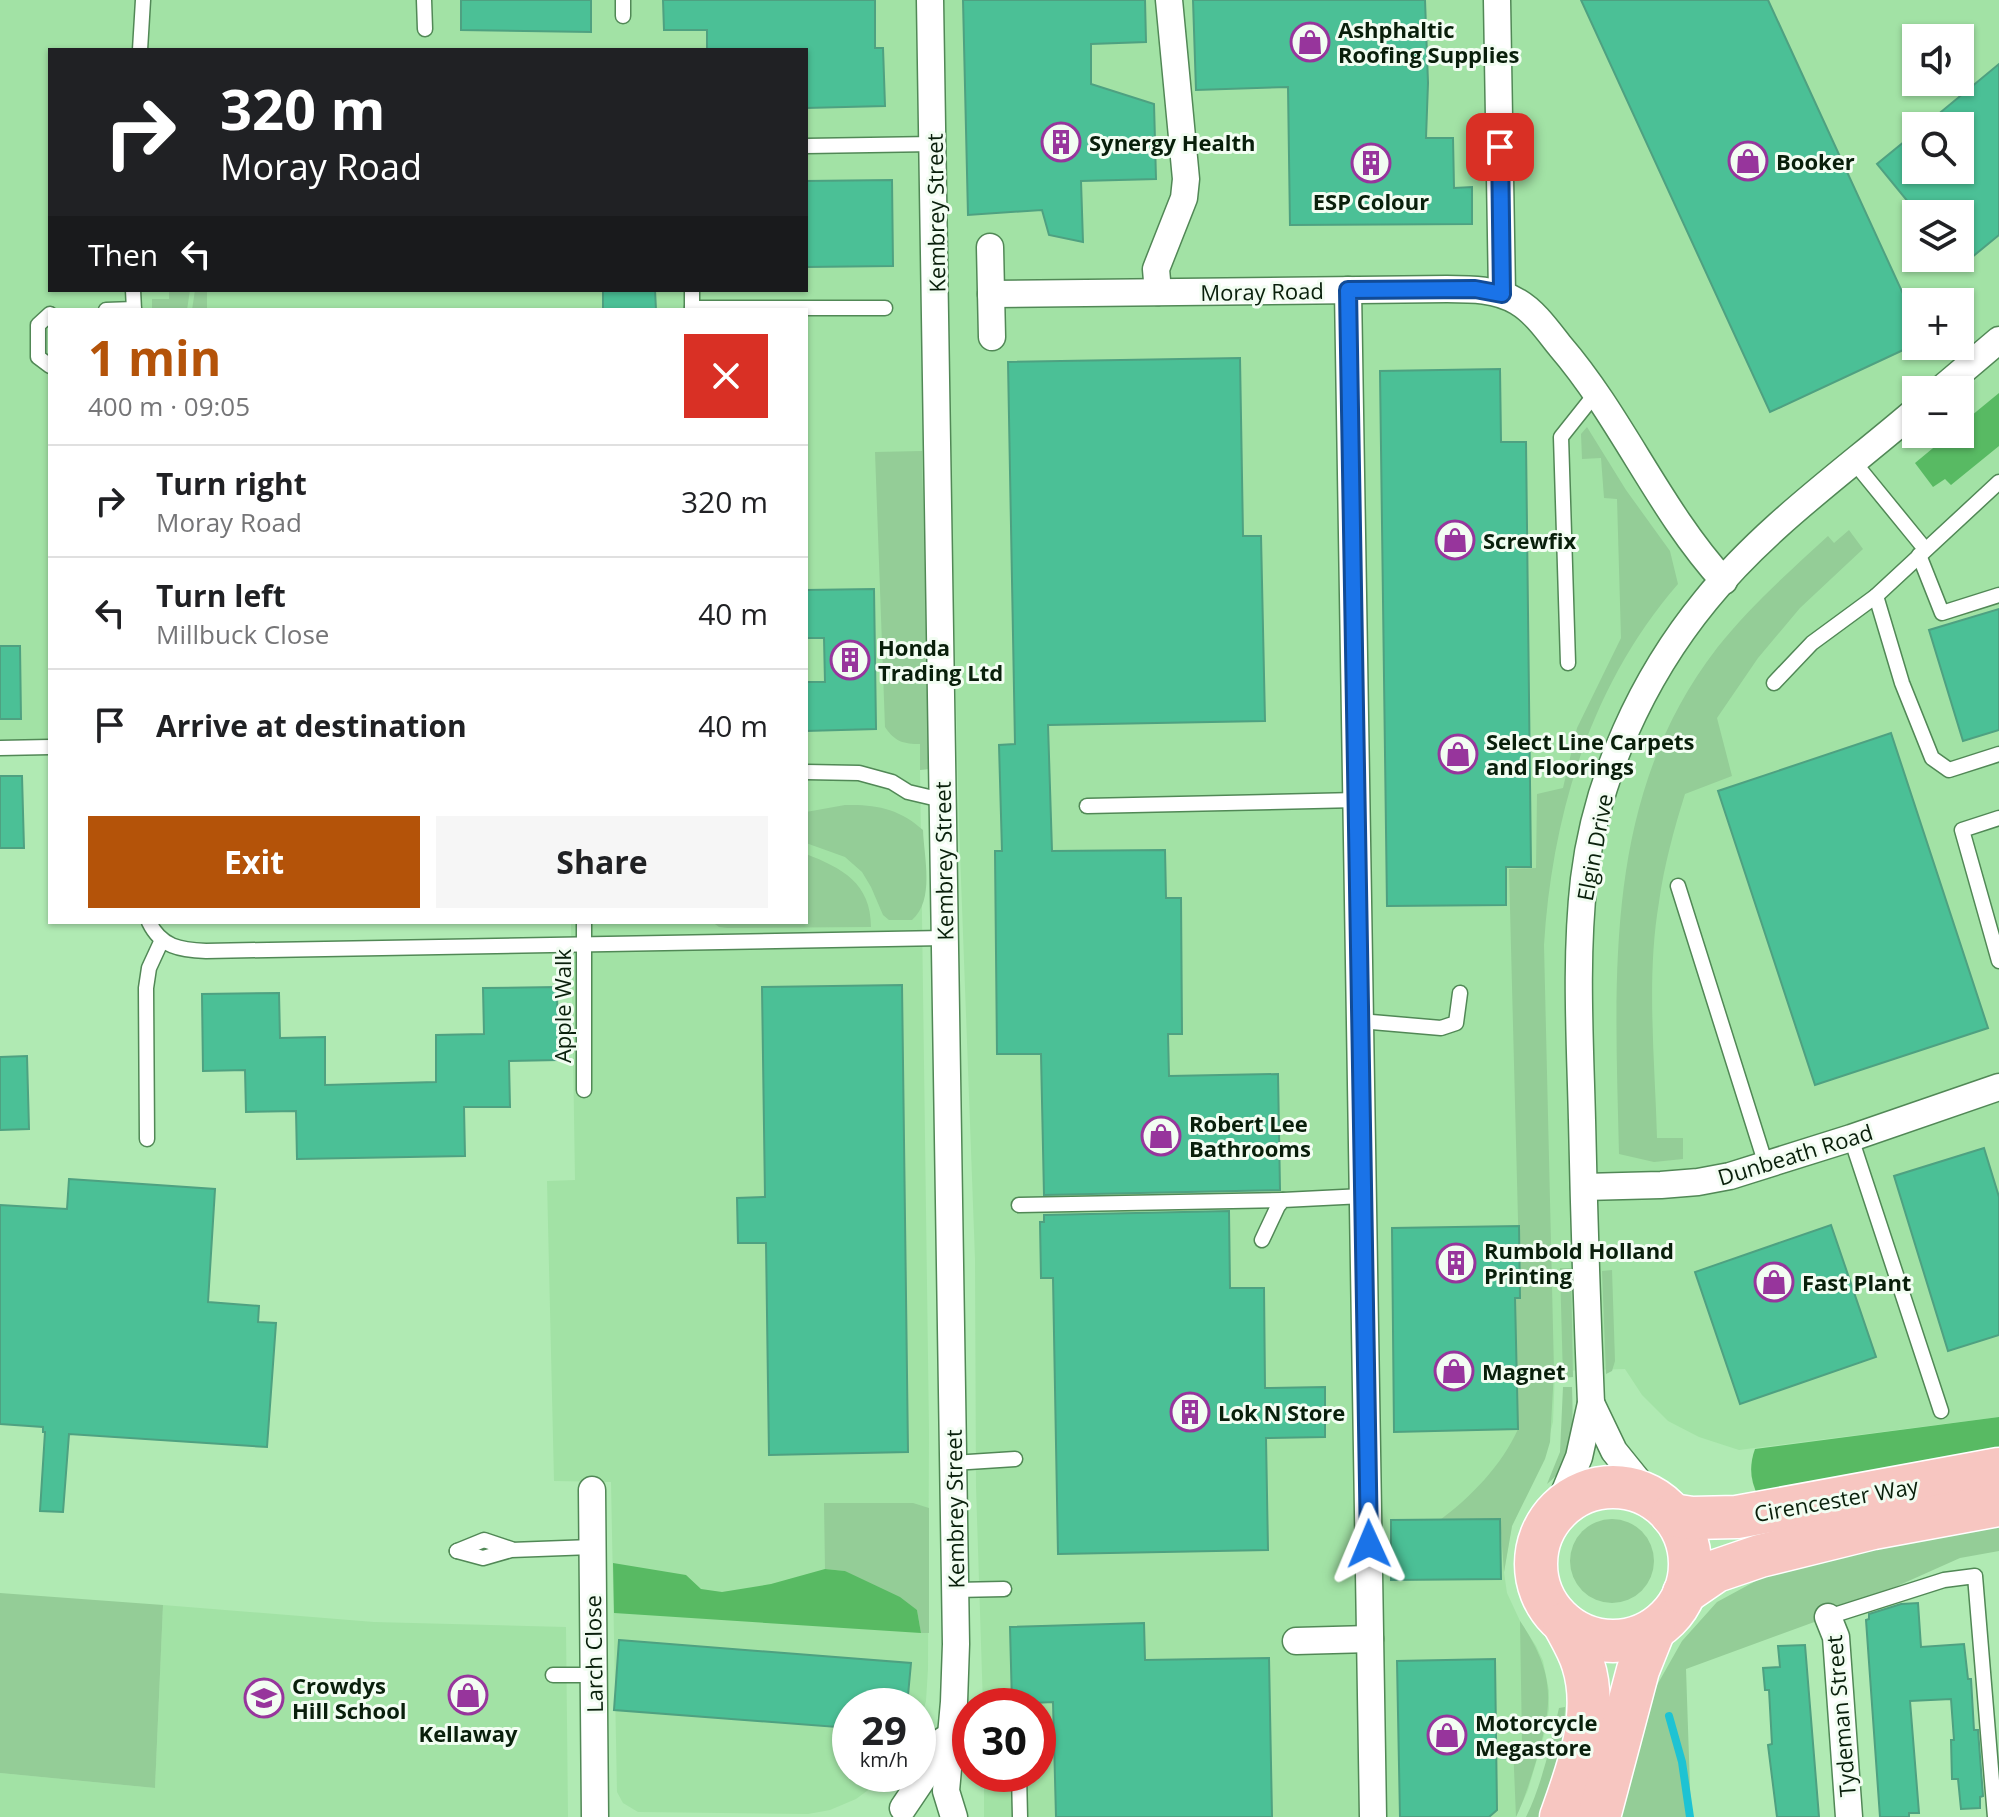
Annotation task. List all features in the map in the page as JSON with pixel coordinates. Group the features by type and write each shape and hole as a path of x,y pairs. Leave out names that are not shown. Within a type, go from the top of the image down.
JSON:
{"main road":[{"name":"Cirencester Way","path":"1662,1506 1714,1518 1776,1511 1999,1469"},
{"path":"1561,1817 1577,1768 1588,1711 1584,1665 1564,1624 1546,1602 1537,1570 1542,1536 1555,1515 1575,1497 1601,1488 1631,1489 1662,1506 1681,1529 1689,1553 1690,1570 1684,1593 1673,1612 1654,1630 1631,1639 1607,1641 1580,1634 1564,1624"},
{"name":"Cirencester Way","path":"1684,1593 1716,1571 1760,1556 1873,1528 1999,1505"},
{"path":"1599,1817 1638,1670 1654,1630"}],"street":[{"name":"Kembrey Street","path":"930,0 955,1688"},
{"path":"1158,292 1156,269 1184,198 1186,179 1169,0"},
{"path":"1497,0 1502,294"},
{"path":"990,247 992,337"},
{"name":"Moray Road","path":"991,294 1475,289 1502,294 1520,303 1536,317 1582,371 1683,527 1724,581"},
{"path":"1348,290 1373,1817"},
{"path":"1957,376 1999,340"},
{"name":"Elgin Drive","path":"1555,1515 1579,1457 1591,1403 1579,1027 1580,925 1593,833 1618,753 1645,690 1706,600 1756,545 1902,422"},
{"name":"Dunbeath Road","path":"1584,1187 1661,1194 1766,1165 1999,1087"},
{"name":"Elgin Drive","path":"1591,1403 1614,1451 1662,1506"},
{"name":"Larch Close","path":"592,1490 595,1817"},
{"name":"Tydeman Street","path":"1828,1617 1836,1637 1849,1817"},
{"path":"1296,1641 1370,1639"},
{"name":"Kembrey Street","path":"895,1814 936,1759 952,1722"},
{"name":"Kembrey Street","path":"952,1722 946,1791 954,1816"},
{"name":"Kembrey Street","path":"895,1814 916,1803 929,1803 954,1816"}],"lane":[{"path":"140,48 143,0"},
{"path":"424,0 425,29"},
{"path":"623,0 623,16"},
{"path":"808,146 934,144"},
{"path":"808,308 885,308"},
{"path":"48,316 38,325 38,357 48,364"},
{"path":"1568,663 1561,437 1596,393"},
{"path":"1854,462 1922,552 1942,613 1999,595"},
{"path":"1774,683 1812,643 1876,596 1999,482"},
{"path":"1876,596 1902,683 1932,758 1949,770 1999,754"},
{"path":"0,748 48,747"},
{"path":"808,772 859,773 892,782 908,792 942,800"},
{"path":"1087,806 1357,800"},
{"path":"1999,818 1962,830 1999,961"},
{"path":"1678,886 1766,1165"},
{"path":"150,924 161,942 184,950 206,951 944,938"},
{"name":"Apple Walk","path":"584,924 584,1090"},
{"path":"147,1139 146,988 149,968 161,942"},
{"path":"1360,1021 1441,1028 1456,1023 1460,993"},
{"path":"1851,1138 1941,1411"},
{"path":"1019,1205 1363,1196"},
{"path":"1262,1240 1283,1200"},
{"path":"953,1463 1015,1459"},
{"path":"511,1550 592,1547"},
{"path":"1828,1617 1944,1580 1975,1576 1995,1817"},
{"path":"955,1590 1004,1589"},
{"path":"553,1675 594,1675"},
{"path":"1019,1792 1020,1817"}],"shaded area":[{"path":"0,0 916,0 929,769 920,770 929,1431 928,1669 927,1688 832,1688 832,1792 866,1792 856,1799 830,1810 808,1814 638,1812 623,1803 617,1792 611,1482 554,1481 547,1181 575,1180 571,924 808,924 808,308 48,308 48,739 0,741"},
{"path":"944,0 1999,0 1999,1417 1739,1450 1699,1437 1668,1421 1642,1395 1625,1369 1555,1371 1553,1422 1544,1456 1512,1526 1504,1572 1507,1593 1543,1661 1549,1691 1545,1732 1528,1790 1516,1817 984,1817 984,1792 1056,1792 1056,1688 982,1688 976,1487 975,1259 959,825 944,183"},
{"path":"169,292 190,292 187,308 152,308 152,299 169,299"},
{"path":"195,292 207,292 207,308 192,308"},
{"path":"1999,393 1999,446 1951,485 1945,479 1933,487 1915,463 1933,448 1974,448 1974,414"},
{"path":"1587,427 1626,490 1670,551 1678,584 1621,664 1599,708 1581,753 1556,848 1544,945 1554,1371 1550,1442 1545,1459 1512,1526 1504,1572 1500,1519 1440,1520 1485,1479 1518,1429 1515,1309 1500,1298 1520,1298 1509,869 1536,868 1537,794 1563,788 1577,728 1621,638 1617,499 1604,498 1601,458 1582,459 1581,434"},
{"path":"922,451 929,769 920,770 920,744 900,741 885,727 875,452"},
{"path":"1849,530 1863,549 1800,608 1758,658 1717,718 1732,776 1685,794 1661,888 1652,990 1657,1138 1683,1138 1683,1159 1654,1162 1619,1154 1616,1021 1623,890 1634,827 1653,765 1680,705 1717,648 1770,590 1828,536 1834,543"},
{"path":"845,805 887,809 923,830 926,890 919,912 912,920 889,920 883,915 862,872 845,857 808,844 808,812"},
{"path":"808,855 842,872 860,888 870,912 871,927 727,928 715,924 808,924"},
{"path":"1560,1268 1571,1268 1573,1377 1563,1378"},
{"path":"1612,1270 1615,1361 1612,1371 1606,1374 1602,1271"},
{"path":"1563,1387 1572,1387 1571,1440 1563,1464 1547,1484 1560,1452"},
{"path":"1999,1417 1999,1454 1758,1496 1753,1484 1751,1467 1755,1449"},
{"path":"824,1503 913,1503 929,1508 929,1633 921,1633 917,1610 845,1571 825,1569"},
{"path":"1612,1519 1628,1522 1642,1531 1651,1545 1654,1561 1651,1577 1642,1591 1628,1600 1612,1603 1596,1600 1582,1591 1573,1577 1570,1561 1573,1545 1582,1531 1596,1522"},
{"path":"1999,1524 1999,1551 1960,1558 1828,1617 1686,1669 1691,1817 1616,1817 1629,1789 1648,1701 1682,1641 1717,1602 1778,1569 1844,1551"},
{"path":"613,1563 686,1575 701,1589 722,1592 771,1584 825,1569 845,1571 900,1597 917,1610 921,1633 614,1613"},
{"path":"0,1593 163,1605 155,1788 0,1773"},
{"path":"163,1605 374,1622 566,1627 568,1817 0,1817 0,1773 155,1788"},
{"path":"1520,1621 1545,1671 1548,1703 1543,1738 1516,1817 1513,1745 1522,1744"},
{"path":"1565,1707 1563,1751 1543,1817 1526,1817 1542,1777 1559,1708"}],"building":[{"path":"461,0 591,0 591,32 461,30"},
{"path":"663,0 875,0 875,48 883,48 885,106 808,108 808,48 707,48 707,30 664,30"},
{"name":"Synergy Health","path":"963,0 1145,0 1146,42 1091,44 1091,84 1154,104 1156,179 1081,181 1083,242 1049,235 1042,210 968,215"},
{"path":"1193,0 1425,0 1426,138 1453,138 1454,188 1472,187 1472,224 1290,225 1288,87 1196,90"},
{"name":"Booker","path":"1581,0 1768,0 1902,292 1902,351 1770,412"},
{"path":"1999,64 1999,235 1974,256 1974,200 1907,200 1877,164 1902,143 1902,184 1974,184 1974,112 1941,112 1960,96 1974,96 1974,85"},
{"path":"892,180 893,266 808,267 808,181"},
{"path":"603,292 655,292 656,308 603,308"},
{"path":"1240,358 1243,536 1261,536 1265,721 1048,725 1052,851 1165,850 1166,898 1181,898 1182,1034 1168,1034 1169,1076 1278,1074 1280,1190 1044,1195 1041,1054 997,1054 995,851 1002,851 999,745 1015,744 1008,362"},
{"path":"1500,369 1501,442 1526,442 1531,867 1506,867 1506,905 1387,906 1380,371"},
{"name":"Honda Trading Ltd","path":"874,589 876,729 808,731 808,682 825,682 824,638 808,638 808,590"},
{"path":"1999,609 1999,730 1963,741 1929,630"},
{"path":"0,646 20,646 21,719 0,719"},
{"path":"1891,733 1988,1028 1815,1085 1718,791"},
{"path":"0,776 22,776 24,848 0,848"},
{"path":"902,985 908,1452 769,1455 766,1243 738,1243 737,1198 765,1197 762,987"},
{"path":"557,987 558,1060 509,1061 510,1107 464,1107 465,1156 297,1159 296,1111 246,1112 245,1070 203,1071 202,994 279,993 280,1038 325,1037 325,1085 436,1082 436,1035 484,1034 483,988"},
{"path":"27,1056 29,1129 0,1130 0,1057"},
{"path":"1984,1148 1999,1197 1999,1335 1948,1351 1894,1176"},
{"path":"69,1179 215,1189 208,1302 259,1306 258,1322 276,1323 267,1447 69,1434 63,1512 40,1511 43,1427 0,1424 0,1205 67,1209"},
{"name":"Lok N Store","path":"1229,1211 1230,1288 1264,1288 1265,1388 1325,1387 1325,1437 1266,1438 1268,1550 1058,1554 1053,1278 1041,1278 1040,1222 1044,1222 1044,1215"},
{"path":"1831,1225 1876,1357 1740,1404 1695,1272"},
{"path":"1519,1226 1520,1298 1515,1298 1518,1429 1394,1432 1392,1228"},
{"path":"1500,1519 1501,1579 1391,1580 1391,1520"},
{"path":"1918,1603 1921,1647 1964,1644 1968,1679 1971,1679 1974,1730 1978,1730 1983,1796 1980,1797 1980,1808 1961,1809 1958,1779 1952,1779 1951,1740 1954,1740 1951,1699 1910,1701 1919,1813 1909,1813 1909,1817 1880,1817 1866,1620 1869,1614 1901,1604"},
{"path":"1144,1623 1145,1660 1269,1658 1272,1817 1056,1817 1056,1688 1012,1688 1010,1627"},
{"path":"619,1640 911,1663 909,1688 832,1688 832,1727 614,1710"},
{"path":"1805,1645 1819,1817 1777,1817 1768,1745 1772,1744 1769,1690 1765,1690 1763,1668 1780,1667 1778,1646"},
{"name":"Motorcycle Megastore","path":"1495,1659 1497,1810 1489,1817 1400,1817 1397,1661"}],"waterway":[{"path":"1669,1716 1682,1762 1690,1817"}],"place":[{"name":"Ashphaltic Roofing Supplies","path":"1310,42"},
{"name":"Synergy Health","path":"1061,142"},
{"name":"Booker","path":"1748,161"},
{"name":"ESP Colour","path":"1371,163"},
{"name":"Screwfix","path":"1455,540"},
{"name":"Honda Trading Ltd","path":"850,660"},
{"name":"Select Line Carpets and Floorings","path":"1458,754"},
{"name":"Robert Lee Bathrooms","path":"1161,1136"},
{"name":"Rumbold Holland Printing","path":"1456,1263"},
{"name":"Fast Plant","path":"1774,1282"},
{"name":"Magnet","path":"1454,1371"},
{"name":"Lok N Store","path":"1190,1412"},
{"name":"Kellaway","path":"468,1695"},
{"name":"Crowdys Hill School","path":"264,1698"},
{"name":"Motorcycle Megastore","path":"1447,1735"}],"route":[{"path":"1369,1544 1348,290 1475,289 1502,294 1500,147"}]}
